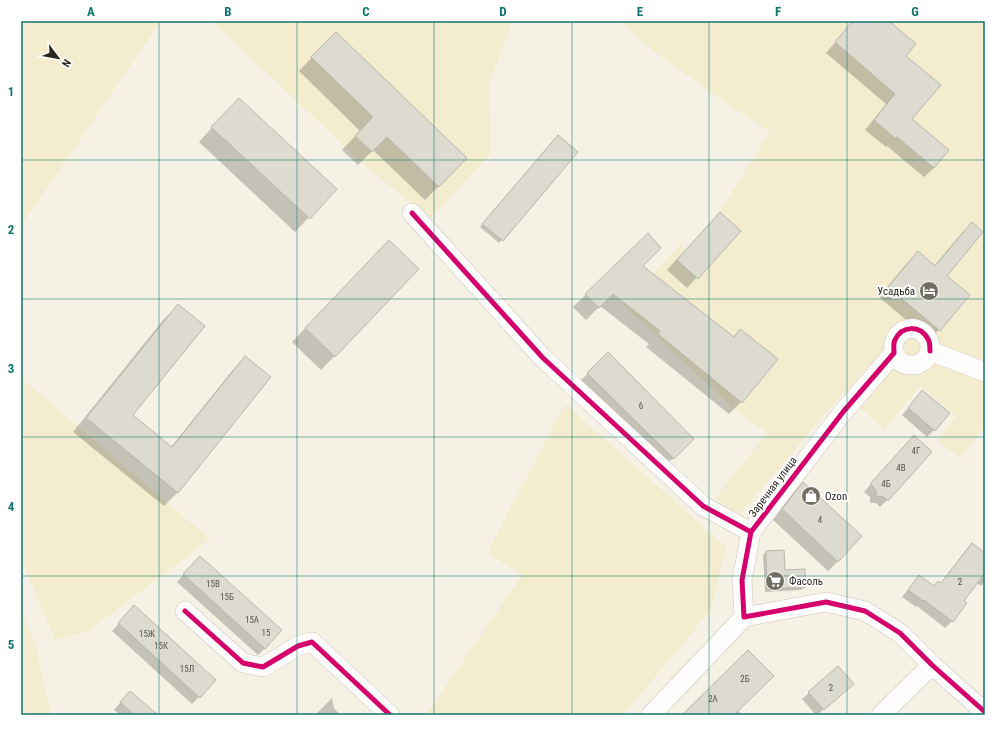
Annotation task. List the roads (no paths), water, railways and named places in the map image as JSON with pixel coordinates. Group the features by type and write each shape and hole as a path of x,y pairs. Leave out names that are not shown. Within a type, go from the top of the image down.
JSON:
{"street":[{"path":"412,213 542,358 703,506 751,532"},
{"name":"Заречная улица","path":"744,617 742,580 751,532 843,412 894,352 894,341 900,332 911,328 922,331 929,340 930,351"},
{"path":"894,352 899,361 907,365 917,365 925,360 930,351 985,372"},
{"path":"651,715 744,617 826,602 864,611 900,633 932,665 985,712"},
{"path":"185,611 243,663 263,667 298,646 312,642 390,715"},
{"path":"881,715 932,665"}],"place":[{"name":"Усадьба","path":"929,291"},
{"name":"Ozon","path":"811,496"},
{"name":"Фасоль","path":"775,581"}]}
